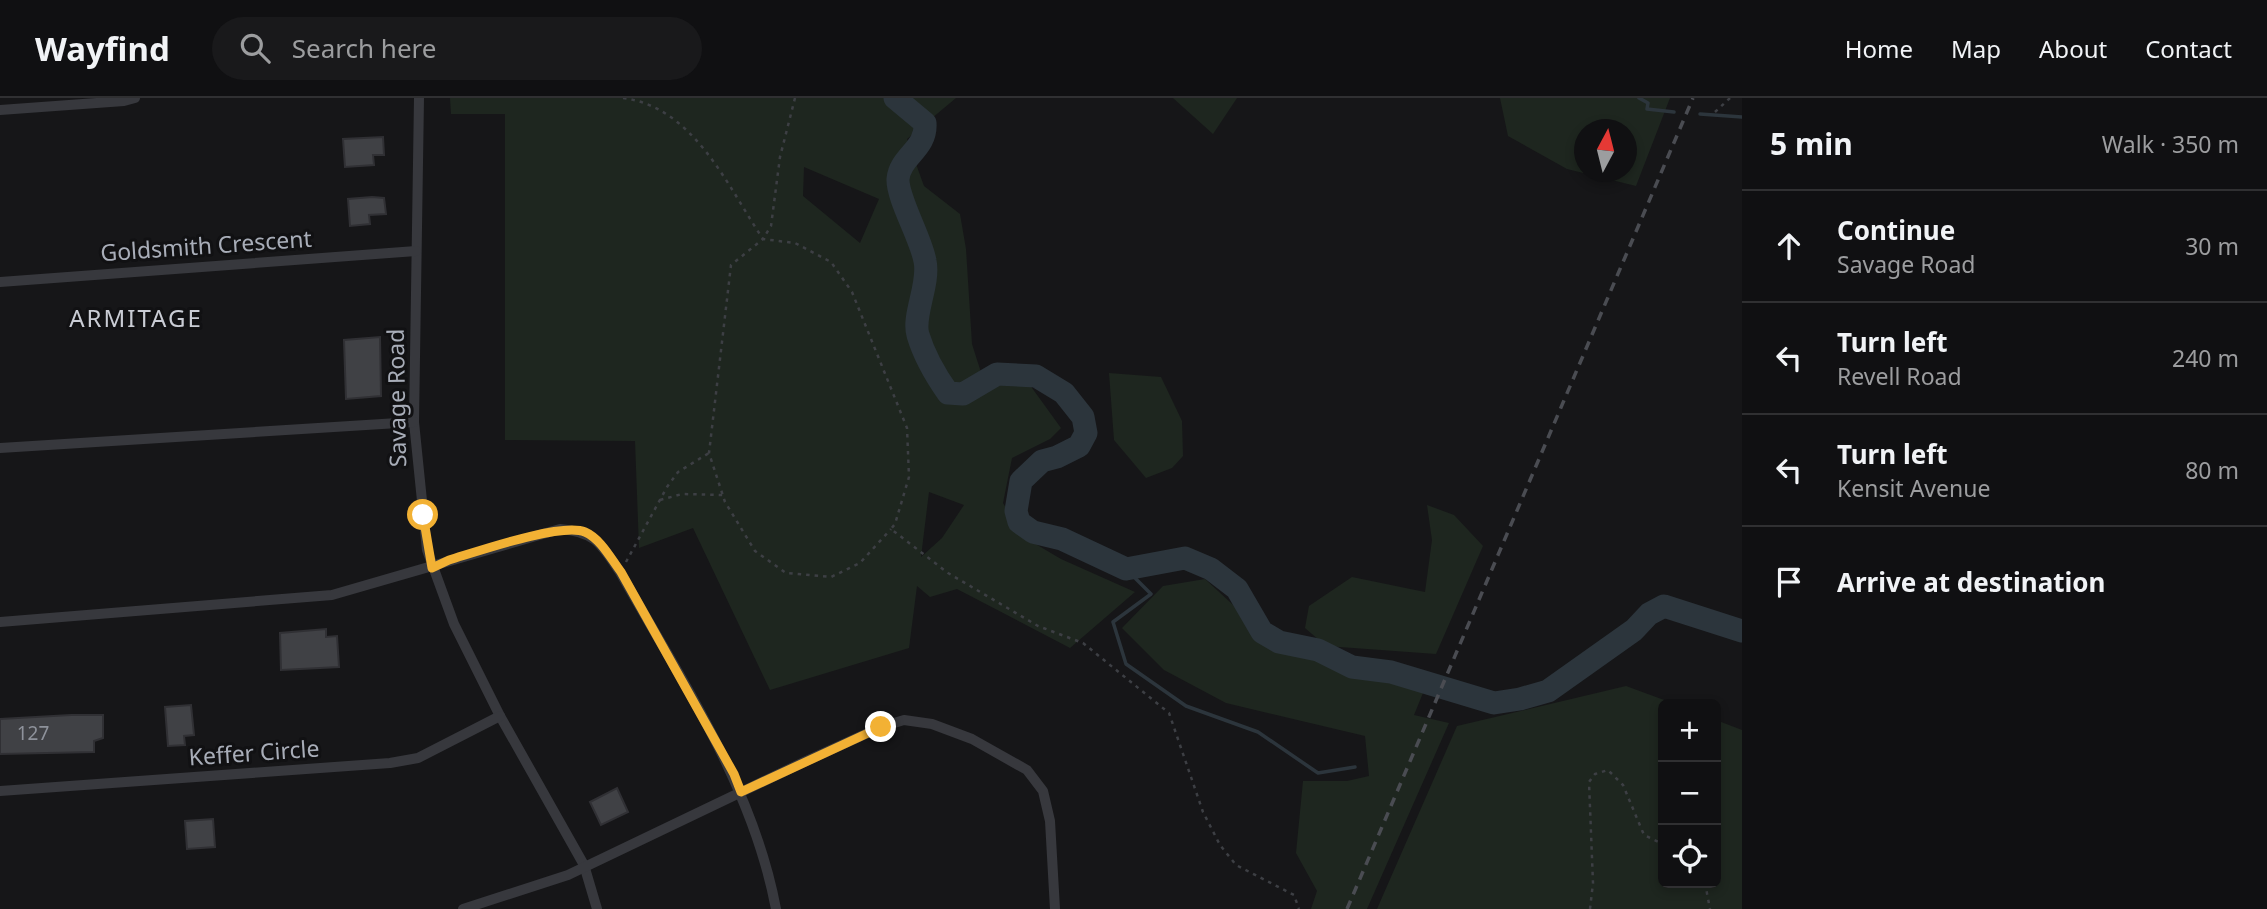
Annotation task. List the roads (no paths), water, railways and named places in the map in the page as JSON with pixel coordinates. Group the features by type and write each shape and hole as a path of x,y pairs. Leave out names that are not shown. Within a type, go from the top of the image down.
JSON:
{"street":[{"path":"0,110 124,102 135,98"},
{"name":"Savage Road","path":"419,98 414,422 425,535 432,568 454,624 500,716 584,865 597,909"},
{"name":"Goldsmith Crescent","path":"0,282 416,251"},
{"path":"0,448 414,422"},
{"path":"0,622 332,595 560,529 585,531 601,544 621,572 734,774 769,869 776,909"},
{"name":"Keffer Circle","path":"0,791 390,763 418,758 500,716"},
{"path":"463,909 568,875 584,865 881,727 904,720 932,724 1005,757 1027,770 1043,791 1050,821 1055,909"}],"waterway":[{"path":"895,98 925,123 922,139 903,164 898,179 901,197 925,261 925,280 917,327 935,372 948,393 963,394 997,374 1036,376 1064,393 1083,417 1086,433 1079,446 1042,461 1021,481 1016,511 1019,522 1033,532 1062,539 1126,569 1185,558 1211,569 1237,589 1262,632 1279,642 1318,650 1352,667 1391,672 1494,703 1548,691 1634,630 1649,614 1664,606 1742,631"},
{"path":"1639,98 1648,103 1647,109 1674,112"},
{"path":"1700,114 1742,117"},
{"path":"1126,569 1151,594 1113,622 1126,664 1186,706 1258,732 1318,773 1355,767"}],"railway":[{"path":"1347,909 1693,98"}],"district":[{"name":"ARMITAGE","path":"136,319"}]}
